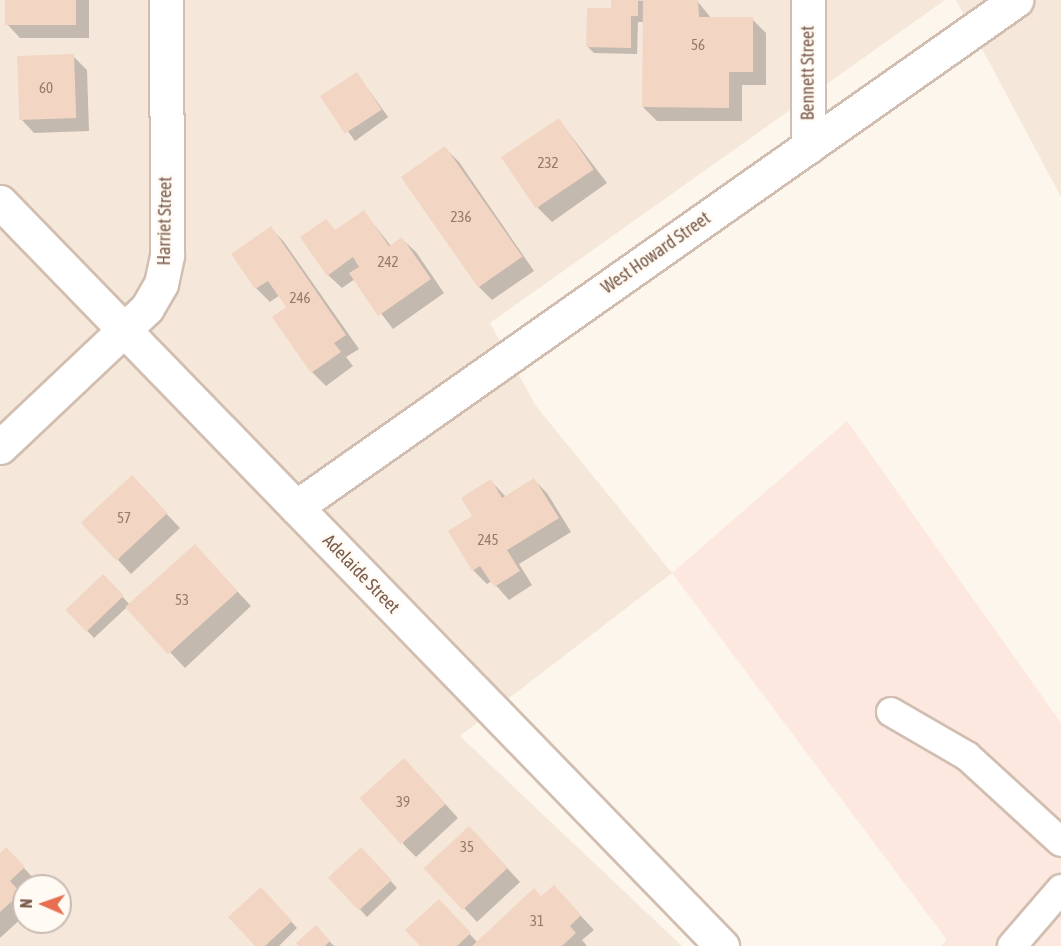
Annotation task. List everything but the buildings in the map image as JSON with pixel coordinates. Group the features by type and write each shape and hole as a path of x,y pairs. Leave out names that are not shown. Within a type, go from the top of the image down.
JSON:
{"street":[{"name":"Harriet Street","path":"0,447 124,329 156,295 167,255 166,0"},
{"name":"Bennett Street","path":"808,0 808,147"},
{"name":"West Howard Street","path":"296,507 1017,0"},
{"name":"Adelaide Street","path":"0,202 722,946"}],"lane":[{"path":"891,712 967,756 1061,842"},
{"path":"1012,946 1061,889"}],"shaded area":[{"path":"0,0 945,0 490,323 536,406 672,573 460,736 682,946 0,946"},
{"path":"956,0 1061,0 1061,197"},
{"path":"847,421 1061,723 1061,946 940,946 947,940 672,573"}]}
